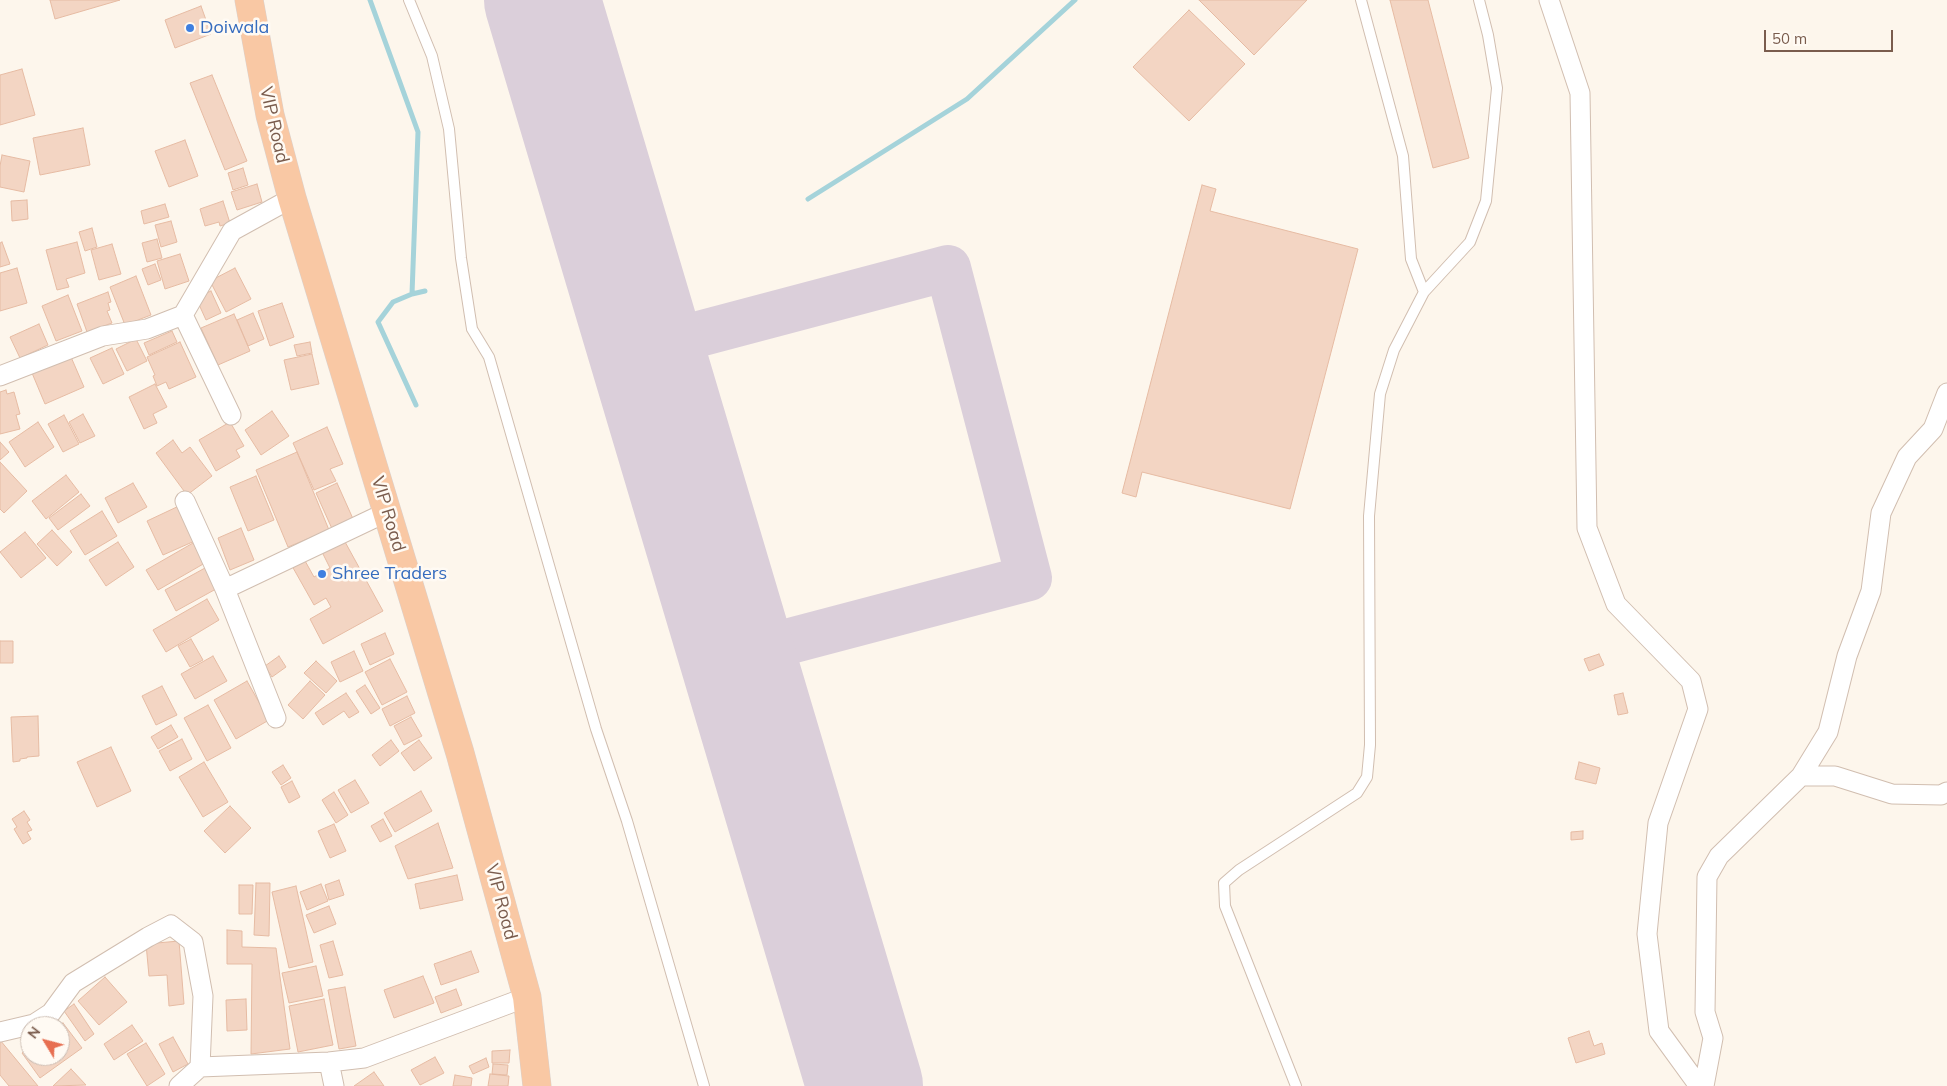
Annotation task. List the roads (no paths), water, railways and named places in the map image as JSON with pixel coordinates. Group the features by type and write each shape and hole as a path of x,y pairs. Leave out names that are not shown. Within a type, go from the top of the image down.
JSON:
{"highway":[{"name":"VIP Road","path":"249,0 270,115 292,198 460,753 527,997 537,1086"}],"street":[{"path":"1549,0 1580,93 1587,528 1616,604 1691,681 1698,709 1658,823 1647,934 1659,1031 1700,1086"},
{"path":"0,376 103,336 147,329 183,315 232,231 292,198"},
{"path":"183,315 231,415"},
{"path":"1704,1086 1713,1038 1705,1012 1707,877 1719,856 1801,776 1828,732 1847,656 1872,591 1881,513 1907,457 1933,430 1947,393"},
{"path":"185,500 225,589 276,718"},
{"path":"225,589 387,512"},
{"path":"1801,776 1835,776 1892,794 1941,795 1947,792"},
{"path":"0,1032 34,1024 51,1013 73,983 171,925 193,942 203,996 200,1067"},
{"path":"179,1086 200,1067 329,1062 364,1058 527,997"},
{"path":"329,1062 334,1086"}],"lane":[{"path":"409,0 432,56 449,129 461,258 472,329 489,357 596,729 627,820 704,1086"},
{"path":"1362,0 1403,156 1411,259 1424,292"},
{"path":"1296,1086 1225,906 1224,883 1239,870 1357,793 1367,777 1370,745 1369,516 1380,394 1394,350 1424,292 1470,242 1486,201 1497,88 1488,35 1479,0"}],"waterway":[{"path":"370,0 418,132 412,294"},
{"path":"808,199 967,99 1075,0"},
{"path":"416,405 378,322 393,302 425,291"}],"place":[{"name":"Doiwala","path":"190,28"},
{"name":"Shree Traders","path":"322,574"}]}
